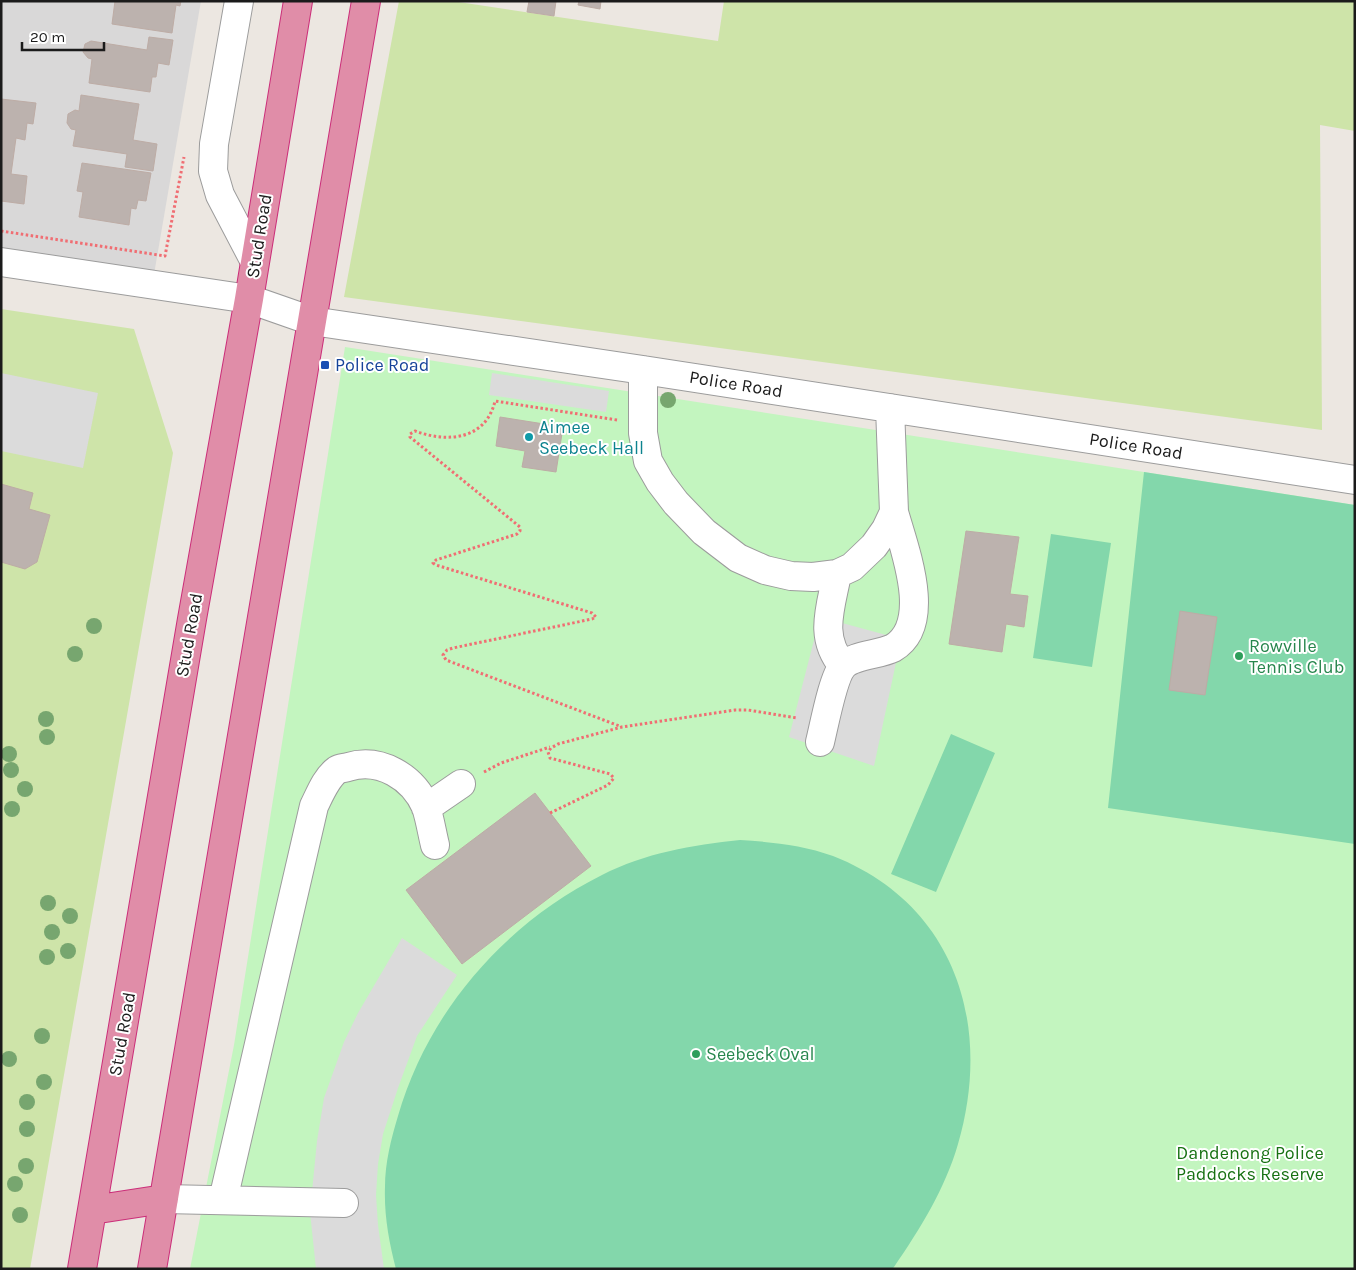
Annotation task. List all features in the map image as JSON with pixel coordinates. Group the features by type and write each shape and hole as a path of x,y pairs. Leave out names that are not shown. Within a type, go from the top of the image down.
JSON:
{"highway":[{"name":"Stud Road","path":"82,1269 192,619 249,299 298,1"},
{"path":"152,1269 366,1"},
{"path":"92,1210 164,1199"}],"street":[{"path":"239,1 214,144 213,171 220,196 254,260"},
{"name":"Police Road","path":"1,262 249,299 312,321 1355,480"},
{"path":"643,370 642,424 648,461 660,482 689,517 721,546 738,558 774,572 791,576 813,577 837,574 852,567 874,546 894,512"},
{"path":"822,732 836,680 843,666 855,659 871,656 894,647 909,632 914,615 914,593 894,512 890,408"},
{"path":"837,574 828,625 829,643 836,658 843,666"},
{"path":"223,1200 314,806 324,785 337,770 357,764 377,764 396,772 410,784 426,808 435,845"},
{"path":"426,808 461,784"},
{"path":"164,1199 344,1203"}],"path":[{"path":"1,231 165,256"},
{"path":"622,727 446,660 443,654 453,648 596,617 592,613 433,563 436,560 517,534 520,531 520,527 413,440 410,434 414,431 445,438 465,434 485,423 492,412 495,401 642,424"},
{"path":"461,784 501,763 558,744 622,727 735,710 748,710 822,732"},
{"path":"550,813 608,785 614,778 610,774 550,758 548,752 553,746"}],"shaded area":[{"path":"1,1 201,1 152,286 1,263"},
{"path":"1,373 98,393 83,468 1,451"},
{"path":"492,373 609,391 606,412 489,395"},
{"path":"820,617 901,639 874,766 789,737"},
{"path":"402,938 457,975 417,1036 383,1134 378,1164 376,1195 384,1269 316,1269 310,1212 317,1141 324,1098 344,1042 358,1013"}],"green space":[{"path":"399,1 452,1 718,41 724,1 1355,1 1355,131 1320,125 1322,430 344,297"},
{"path":"1,309 134,329 173,453 30,1269 1,1269"},
{"name":"Dandenong Police Paddocks Reserve","path":"345,347 1355,505 1355,1269 190,1269 234,1045"},
{"name":"Rowville Tennis Club","path":"1144,472 1355,505 1355,844 1108,808"},
{"path":"1051,534 1111,543 1092,667 1033,658"},
{"path":"951,734 995,753 936,892 891,874"},
{"name":"Seebeck Oval","path":"740,840 787,845 822,852 875,877 909,904 935,937 954,973 966,1013 970,1055 968,1099 953,1161 939,1193 894,1267 892,1269 396,1269 385,1208 385,1178 393,1133 411,1078 429,1041 450,1007 474,975 502,945 533,919 566,895 602,875 618,867 669,851 704,844"}],"building":[{"path":"115,1 181,1 180,6 176,5 172,33 112,24"},
{"path":"529,1 556,1 554,16 527,12"},
{"path":"579,1 601,1 600,9 578,5"},
{"path":"149,37 173,40 169,65 158,63 156,77 152,77 150,92 89,83 92,59 88,58 83,52 85,44 91,41 147,50"},
{"path":"81,95 139,104 133,140 157,144 153,171 125,167 127,154 73,146 76,130 71,129 67,123 68,114 75,110 79,111"},
{"path":"1,99 36,103 33,124 27,123 25,140 16,138 11,174 27,176 24,204 1,201"},
{"path":"82,163 151,173 146,201 138,200 136,209 131,208 129,225 79,217 83,192 77,191"},
{"name":"Aimee Seebeck Hall","path":"500,417 563,427 556,472 522,467 525,451 496,446"},
{"path":"1,484 33,493 29,509 50,515 37,562 25,569 1,562"},
{"path":"966,531 1019,537 1010,594 1028,596 1024,627 1006,624 1002,652 949,644"},
{"path":"1180,611 1217,617 1205,695 1169,690"},
{"path":"535,793 591,866 462,964 406,890"}],"place":[{"name":"Police Road","path":"325,365"},
{"name":"Aimee Seebeck Hall","path":"529,437"},
{"name":"Rowville Tennis Club","path":"1239,656"},
{"name":"Seebeck Oval","path":"696,1054"}]}
